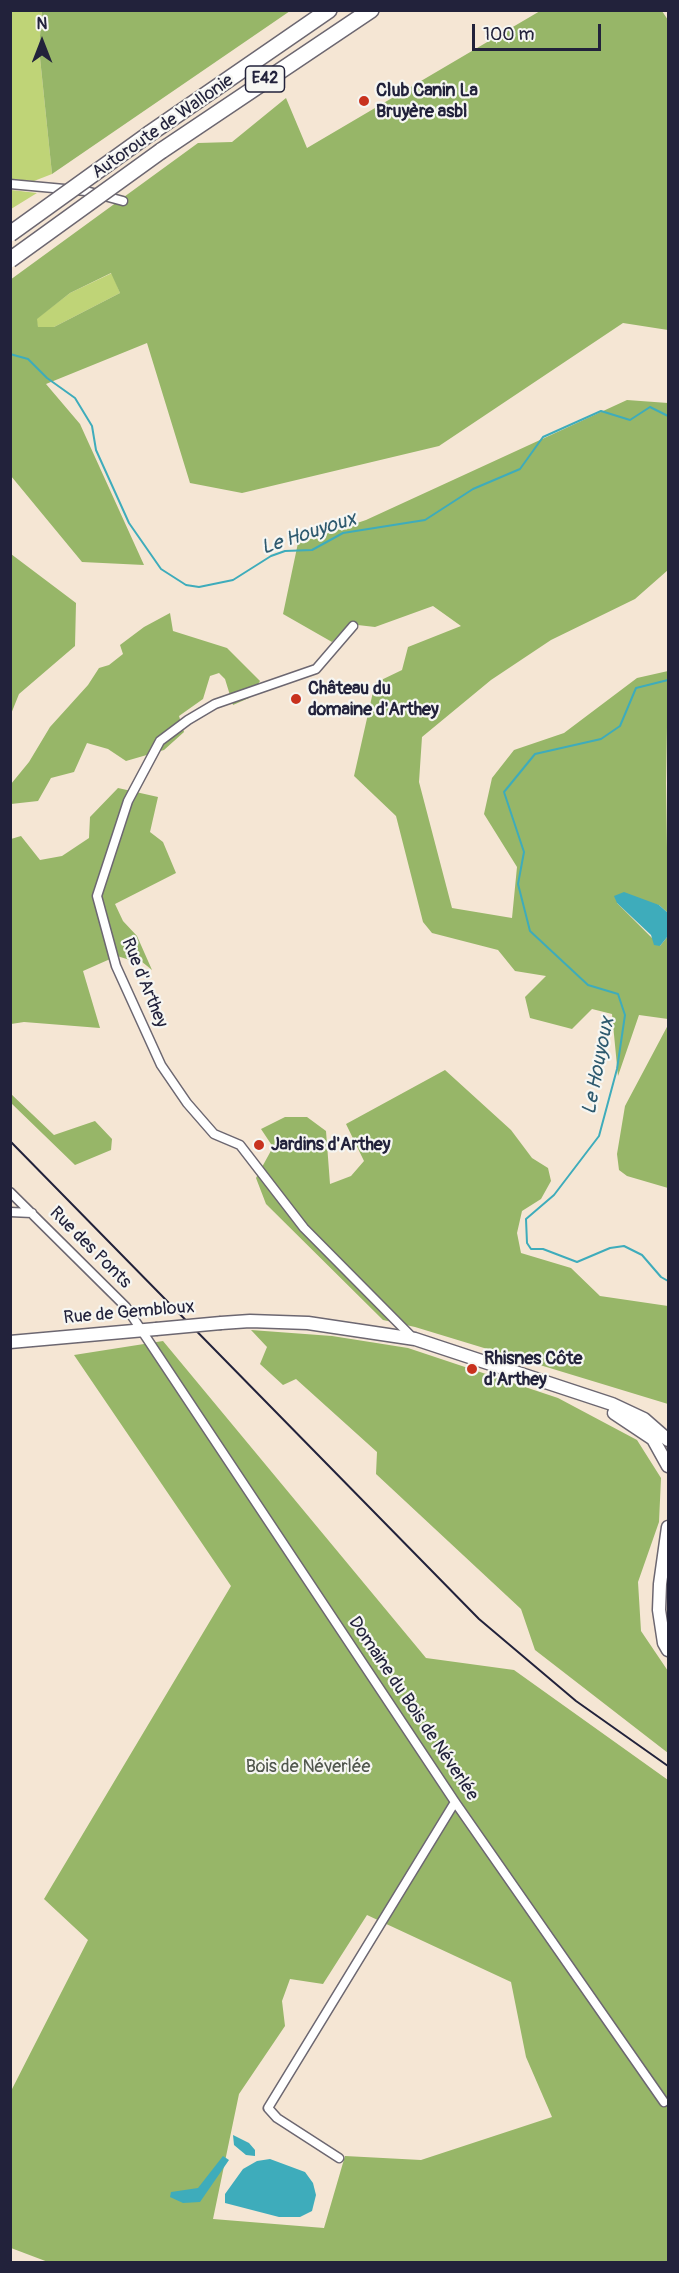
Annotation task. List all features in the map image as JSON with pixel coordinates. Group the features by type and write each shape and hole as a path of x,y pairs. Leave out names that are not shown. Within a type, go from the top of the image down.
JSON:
{"highway":[{"name":"Autoroute de Wallonie","path":"10,234 148,134 329,10"},
{"name":"Autoroute de Wallonie","path":"10,260 161,151 371,10"}],"main road":[{"name":"Rue de Gembloux","path":"10,1342 250,1321 308,1323 415,1340 548,1383"},
{"path":"548,1383 645,1419 669,1440"},
{"path":"548,1383 591,1401 636,1425 653,1438 669,1466"},
{"path":"669,1527 659,1602 664,1642 669,1650"}],"street":[{"path":"10,184 86,191 123,201"},
{"name":"Rue d'Arthey","path":"353,626 316,669 215,704 160,741 128,801 97,896 116,966 161,1065 187,1103 213,1134 240,1145 304,1228 415,1340"},
{"name":"Rue des Ponts","path":"10,1192 126,1307 142,1331"},
{"path":"10,1212 32,1214"},
{"name":"Domaine du Bois de Néverlée","path":"142,1331 455,1802 664,2102"},
{"path":"339,2158 277,2118 268,2108 455,1802"}],"green space":[{"path":"42,10 290,11 52,174 39,48"},
{"path":"10,11 42,11 39,48 52,174 34,181 11,179"},
{"path":"540,11 662,11 668,20 668,330 623,323 439,446 242,493 190,483 147,343 46,384 80,424 144,565 82,562 11,476 10,280 198,143 232,142 286,98 307,148","holes":["111,273 120,293 54,327 38,327 37,319 70,293"]},
{"path":"11,190 37,193 11,209"},
{"path":"112,273 120,293 54,327 38,327 36,319 70,293"},
{"path":"627,400 668,403 668,570 635,599 551,640 491,680 422,737 419,782 452,908 512,918 517,867 484,814 492,778 514,750 564,733 637,678 668,671 666,783 668,913 659,905 617,903 660,946 668,936 668,1019 639,1015 618,1076 612,1014 592,1009 572,1029 530,1018 525,997 546,976 515,971 498,950 432,933 423,922 396,816 354,776 375,683 402,670 408,647 461,626 433,606 375,627 349,624 332,642 283,614 298,543 366,520"},
{"path":"11,554 76,603 75,646 19,694 11,714"},
{"path":"170,613 173,631 227,648 260,681 249,698 233,705 225,679 219,673 210,676 203,699 179,716 184,732 164,750 126,761 108,749 87,743 74,772 51,778 38,801 11,804 11,784 29,762 50,727 88,685 99,668 109,665 123,654 120,645 144,627"},
{"path":"118,788 158,797 150,832 163,842 176,873 115,904 123,921 137,936 152,970 136,957 130,960 117,956 83,971 100,1028 24,1022 11,1024 11,839 21,836 40,860 62,856 89,838 90,817"},
{"path":"668,1025 668,1188 627,1176 619,1170 617,1154 625,1106"},
{"path":"445,1070 511,1130 532,1158 548,1168 551,1181 541,1199 522,1211 517,1233 521,1253 571,1268 600,1296 668,1306 668,1404 415,1327 383,1320 266,1204 256,1178 273,1147 261,1129 285,1117 307,1117 326,1131 330,1184 351,1176 364,1161 346,1124"},
{"path":"10,1093 54,1135 95,1121 112,1139 111,1150 75,1165 11,1103"},
{"path":"251,1330 332,1336 408,1348 558,1398 637,1440 661,1478 659,1522 638,1582 641,1631 668,1671 668,1753 535,1650 521,1609 376,1474 377,1452 296,1379 283,1385 260,1364 267,1347"},
{"name":"Bois de Néverlée","path":"163,1341 426,1658 514,1670 668,1780 668,2262 48,2262 11,2248 10,2093 88,1940 44,1899 231,1586 74,1355","holes":["367,1915 511,1982 526,2057 552,2117 421,2160 345,2156 324,2228 213,2219 239,2094 285,2026 282,2001 290,1979 323,1984"]}],"water":[{"path":"624,892 659,905 668,913 668,936 660,946 654,945 651,935 617,903 614,896"},
{"path":"233,2135 249,2143 255,2150 255,2156 246,2155 234,2145"},
{"path":"223,2156 229,2160 200,2202 183,2203 170,2197 171,2192 198,2188"},
{"path":"270,2159 305,2172 313,2183 316,2195 312,2211 300,2217 279,2217 225,2203 225,2194 243,2169 257,2161"}],"waterway":[{"name":"Le Houyoux","path":"10,354 28,359 47,378 75,398 92,426 96,450 129,523 161,569 186,585 199,587 233,580 271,556 285,551 312,550 343,533 425,520 473,489 520,469 543,437 601,411 630,420 650,407 668,416"},
{"name":"Le Houyoux","path":"668,680 636,688 620,726 601,739 535,754 504,792 524,852 518,884 530,931 588,985 618,994 625,1015 617,1069 599,1136 554,1195 526,1219 527,1243 531,1249 543,1249 577,1262 610,1248 624,1246 642,1255 661,1277 668,1281"}],"railway":[{"path":"10,1141 479,1619 576,1701 668,1766"}],"place":[{"name":"Club Canin La Bruyère asbl","path":"364,101"},
{"name":"Château du domaine d'Arthey","path":"296,699"},
{"name":"Jardins d'Arthey","path":"259,1145"},
{"name":"Rhisnes Côte d'Arthey","path":"472,1369"}]}
